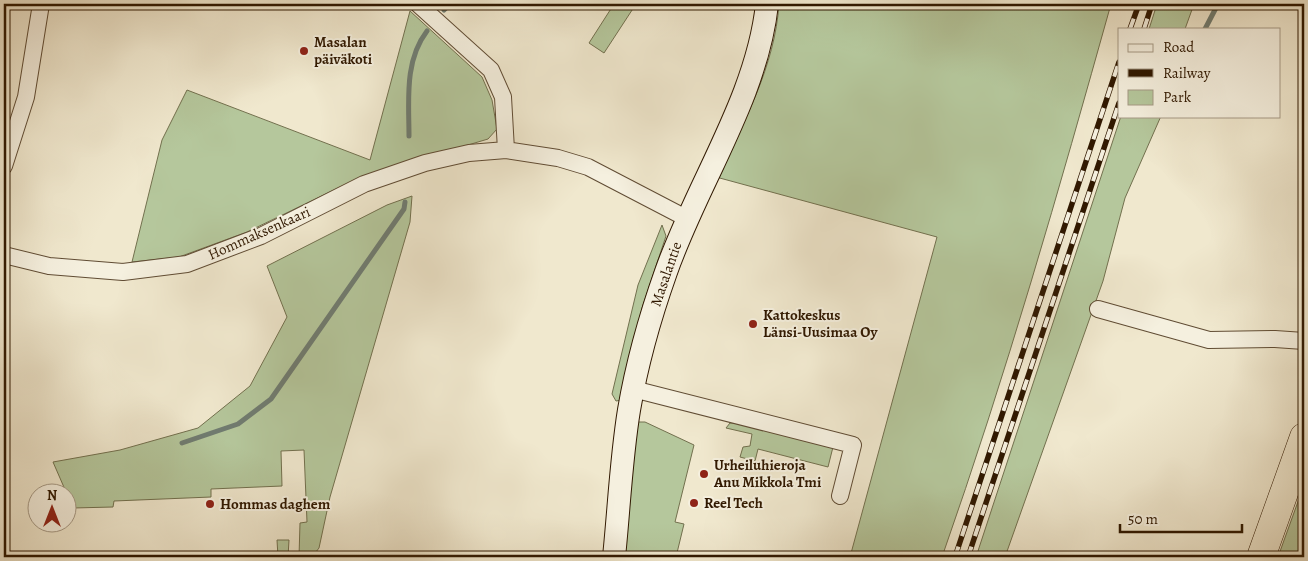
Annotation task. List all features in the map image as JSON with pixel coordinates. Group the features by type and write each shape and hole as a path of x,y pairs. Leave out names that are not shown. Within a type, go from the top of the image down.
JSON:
{"highway":[{"path":"1261,557 1304,438"}],"street":[{"path":"4,166 26,97 41,4"},
{"path":"418,4 491,70 503,97 506,150"},
{"name":"Masalantie","path":"614,557 633,389 647,329 686,218 750,78 758,52 767,4"},
{"name":"Hommaksenkaari","path":"4,255 57,267 123,272 187,264 261,236 364,184 425,163 469,153 506,150 558,158 588,167 686,218"},
{"path":"1098,309 1208,340 1275,339 1304,341"},
{"path":"633,389 853,445 840,496"}],"green space":[{"path":"614,4 636,4 604,53 589,43"},
{"path":"779,4 1111,4 1052,213 1010,351 942,557 850,557 937,237 716,177 747,115 765,72 776,27"},
{"path":"1157,4 1194,4 1185,28 1149,28"},
{"path":"410,11 482,77 492,100 497,129 488,139 361,177 247,232 179,257 132,262 162,140 187,90 370,160"},
{"path":"1120,118 1160,118 1125,198 1103,281 1005,557 976,557"},
{"path":"412,196 410,222 330,497 319,548 312,557 299,557 300,523 307,522 304,450 281,451 282,486 211,489 211,497 114,501 113,507 78,508 78,484 63,484 53,462 120,450 198,428 250,386 287,317 267,266 387,205"},
{"path":"662,225 666,236 642,308 622,400 616,401 612,394 638,285"},
{"path":"637,422 645,422 694,445 675,522 684,524 676,557 624,557"},
{"path":"730,423 740,423 833,447 828,467 758,449 755,461 740,457 743,447 750,446 752,434 726,428"},
{"path":"1304,485 1304,557 1278,557"},
{"path":"277,540 289,540 288,557 278,557"}],"waterway":[{"path":"444,10 450,4"},
{"path":"1206,28 1218,4"},
{"path":"409,136 409,82 411,68 414,55 427,31"},
{"path":"182,443 238,424 271,399 404,209 405,202"}],"railway":[{"path":"1130,28 1139,4"},
{"path":"1144,28 1152,4"},
{"path":"955,557 1118,65"},
{"path":"968,557 1118,106"}],"place":[{"name":"Masalan päiväkoti","path":"304,51"},
{"name":"Kattokeskus Länsi-Uusimaa Oy","path":"753,324"},
{"name":"Urheiluhieroja Anu Mikkola Tmi","path":"704,474"},
{"name":"Reel Tech","path":"694,503"},
{"name":"Hommas daghem","path":"210,504"}]}
